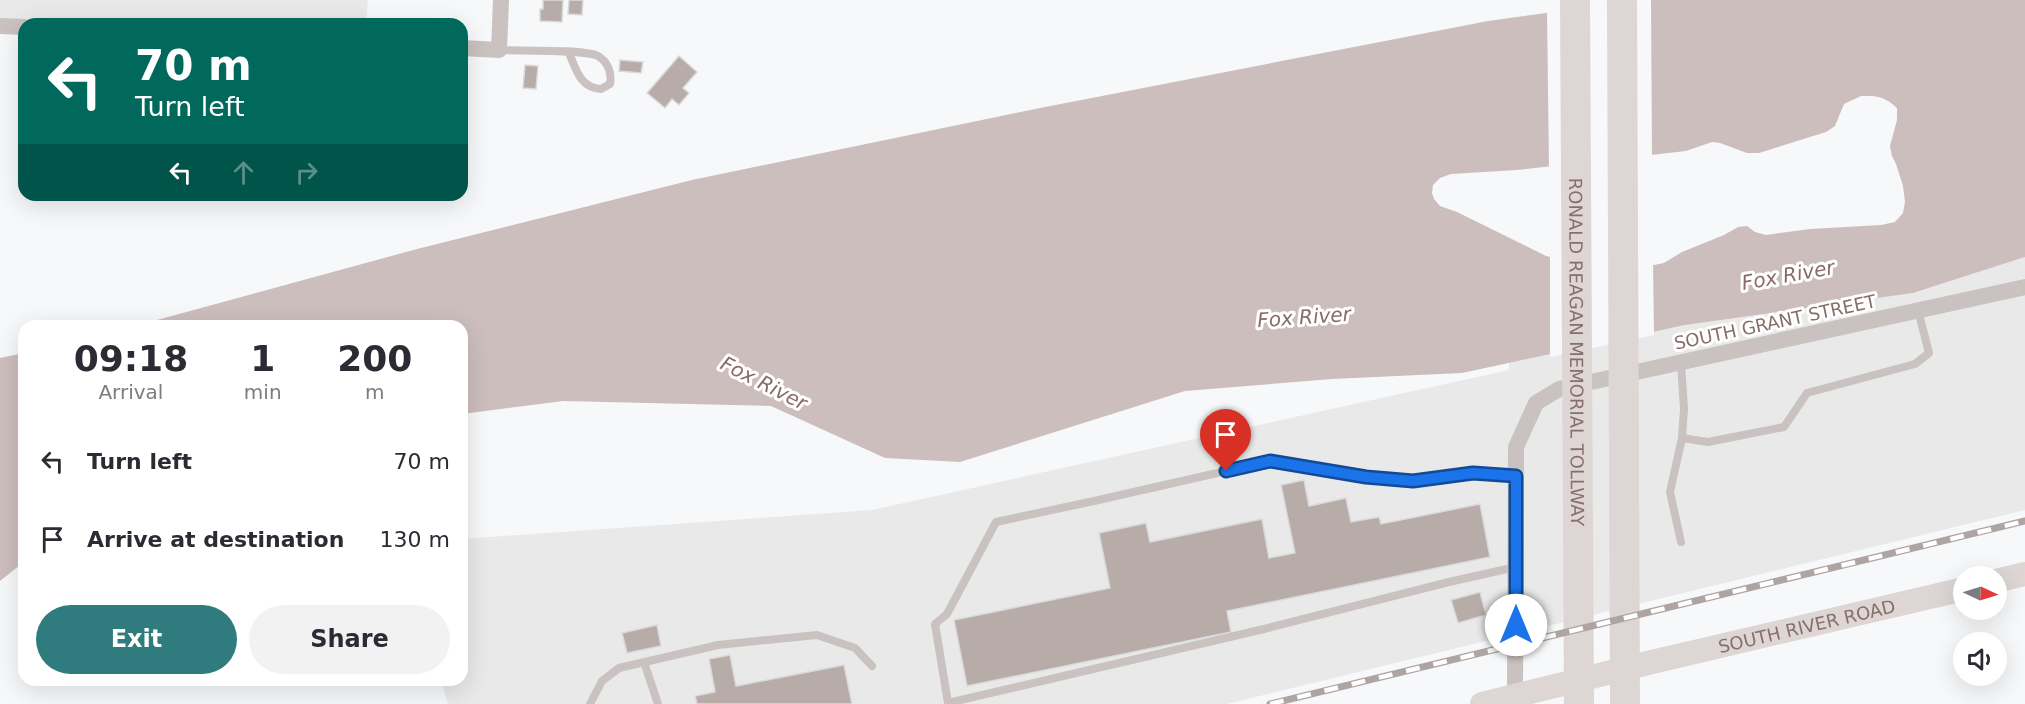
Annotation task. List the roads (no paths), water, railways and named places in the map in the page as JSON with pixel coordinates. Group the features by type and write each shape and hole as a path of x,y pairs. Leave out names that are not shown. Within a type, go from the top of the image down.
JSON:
{"highway":[{"name":"RONALD REAGAN MEMORIAL TOLLWAY","path":"1575,0 1579,704"},
{"path":"1622,0 1625,704"}],"main road":[{"path":"2007,578 2025,574"},
{"name":"SOUTH RIVER ROAD","path":"1482,704 1515,700 1652,662 1953,592"}],"street":[{"path":"468,48 499,50 501,0"},
{"path":"0,26 18,27"},
{"name":"SOUTH GRANT STREET","path":"1516,476 1516,447 1536,403 1559,389 2025,287"},
{"path":"1515,700 1516,476"}],"lane":[{"path":"499,50 569,52 592,55 603,60 610,71 609,84 601,89 587,86 580,80 569,52"},
{"path":"1682,438 1708,442 1784,427 1807,393 1916,364 1929,353 1918,310"},
{"path":"1681,363 1684,409 1682,438 1670,492 1682,542"},
{"path":"1516,476 1473,473 1413,481 1366,477 1270,461 996,522 946,614 934,624 948,702 1264,629 1516,567"},
{"path":"590,704 602,681 619,668 718,645 817,635 855,648 872,666"},
{"path":"644,662 658,704"}],"water":[{"name":"Fox River","path":"1640,0 2025,0 2025,257 1913,293 1685,325 1462,373 1332,379 1185,391 960,462 885,458 771,406 563,401 468,413 468,320 157,320 417,249 692,180 1040,108 1488,21","holes":["1861,96 1888,101 1897,108 1897,120 1890,146 1903,186 1905,202 1903,213 1895,222 1766,235 1755,232 1747,226 1738,227 1682,252 1664,263 1644,267 1565,260 1546,256 1457,212 1440,206 1432,193 1433,185 1440,178 1451,174 1517,170 1686,151 1712,142 1747,153 1759,153 1826,132 1835,126 1844,104"]},
{"path":"18,354 18,567 0,581 0,358"}],"railway":[{"path":"1270,704 2025,521"}]}
